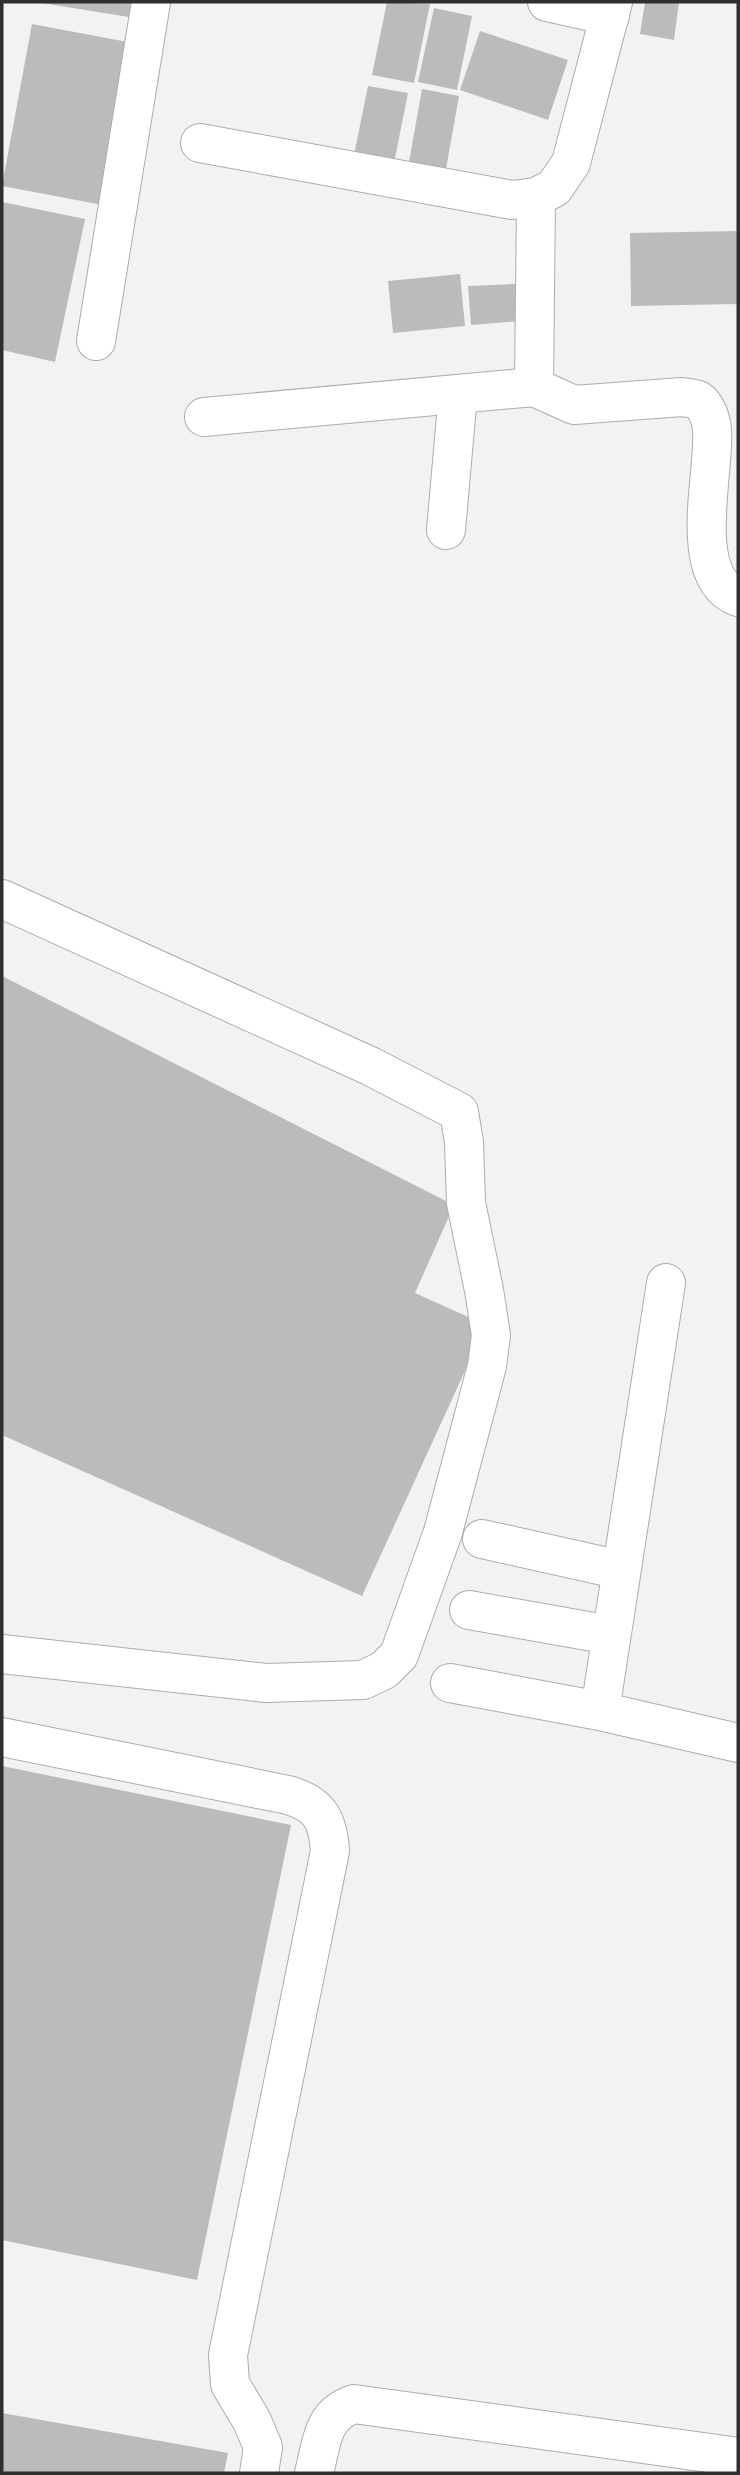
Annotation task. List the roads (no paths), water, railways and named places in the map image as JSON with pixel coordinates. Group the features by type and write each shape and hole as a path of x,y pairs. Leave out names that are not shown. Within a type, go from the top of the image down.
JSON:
{"street":[{"path":"96,341 151,2"},
{"path":"200,143 512,200 536,197 554,188 572,163 612,9 547,2"},
{"path":"534,387 536,197"},
{"path":"204,417 534,387 574,405 682,397 698,400 708,411 712,429 705,513 709,555 717,578 738,597"},
{"path":"446,530 458,394"},
{"path":"2,899 370,1066 459,1112 464,1142 466,1203 491,1335 487,1366 443,1532 407,1638 399,1655 384,1670 363,1680 266,1683 2,1654"},
{"path":"600,1711 666,1283"},
{"path":"482,1539 621,1570"},
{"path":"469,1610 610,1636"},
{"path":"450,1683 600,1711 738,1743"},
{"path":"2,1737 288,1795 314,1807 329,1830 330,1851 228,2355 230,2384 252,2421 263,2447 260,2473"},
{"path":"314,2473 326,2426 332,2415 354,2404 738,2457"}]}
